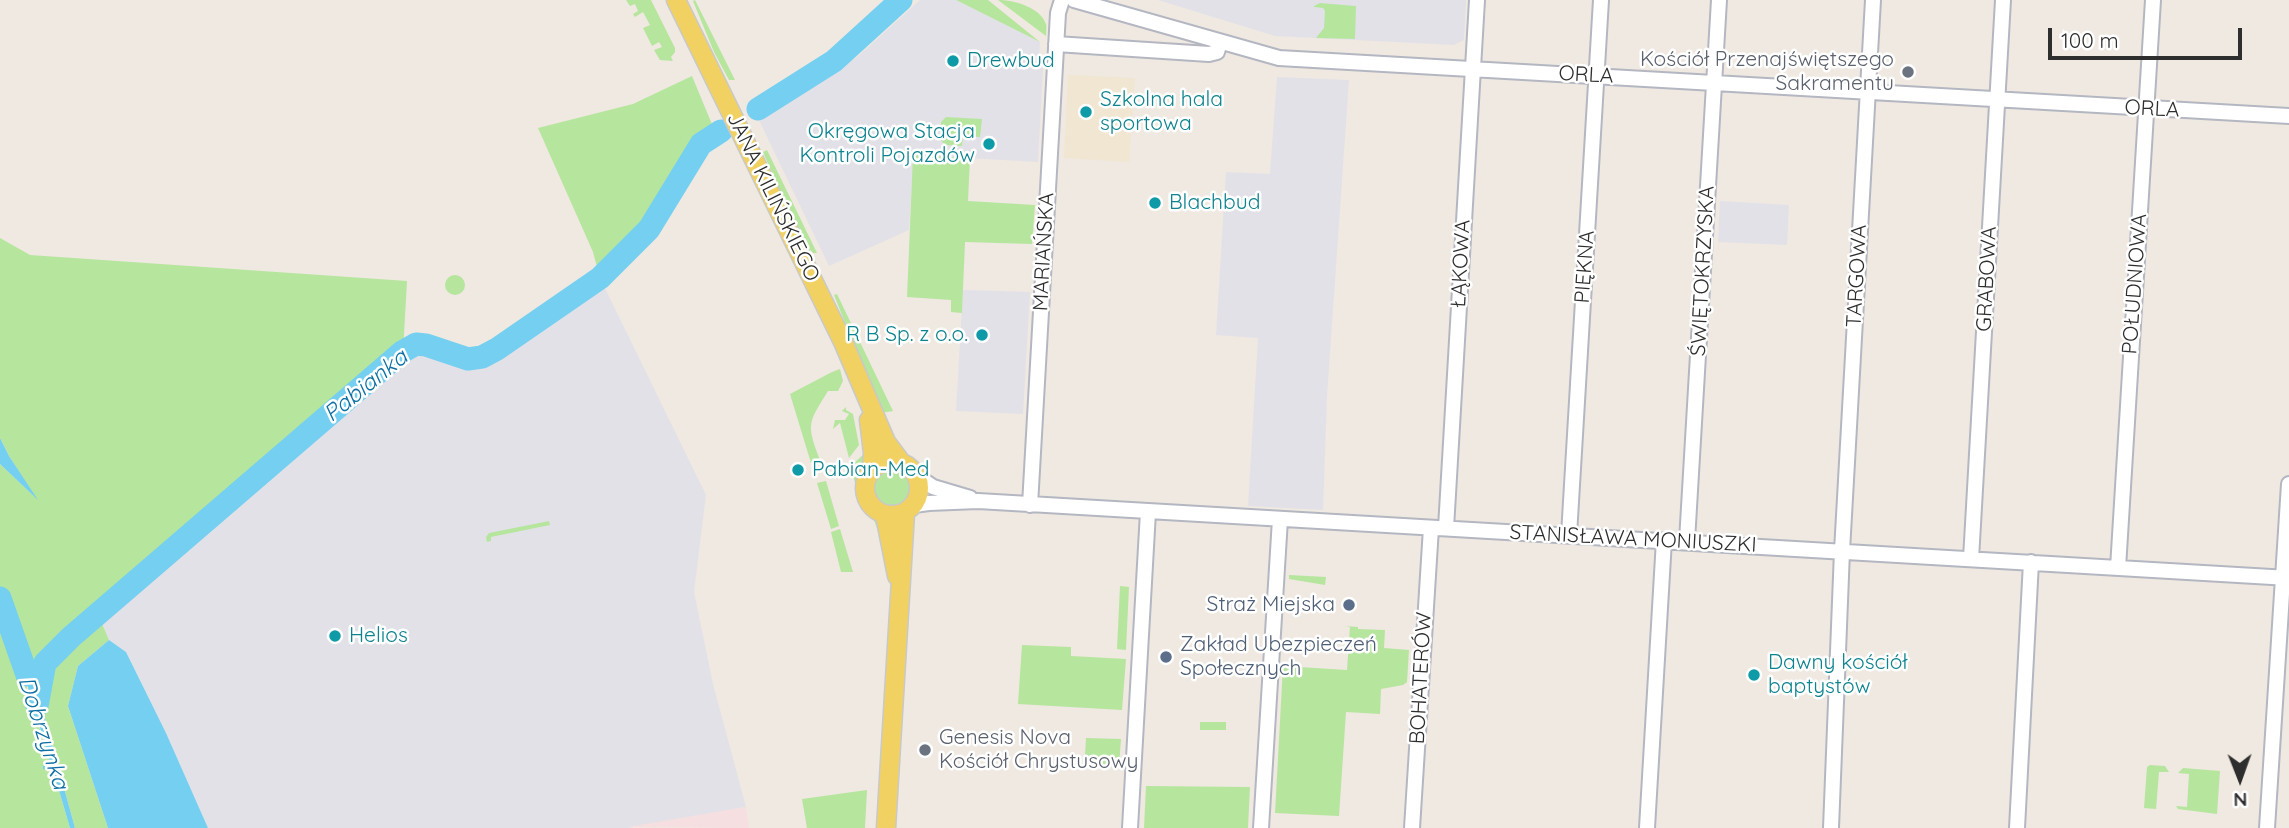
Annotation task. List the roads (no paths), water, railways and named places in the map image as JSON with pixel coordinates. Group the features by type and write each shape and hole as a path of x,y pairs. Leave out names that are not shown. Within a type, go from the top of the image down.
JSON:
{"main road":[{"name":"JANA KILIŃSKIEGO","path":"679,0 845,344 889,448 901,463"},
{"name":"JANA KILIŃSKIEGO","path":"865,396 873,453 872,470"},
{"path":"886,828 899,584 910,509 919,491 917,476 913,470 901,463 886,462 872,470 865,492 871,506 885,515 899,515 910,509"},
{"path":"885,515 899,584"}],"street":[{"name":"MARIAŃSKA","path":"1030,505 1056,44 1058,13 1062,0"},
{"name":"ORLA","path":"1074,0 1279,58 2289,116"},
{"name":"ŁĄKOWA","path":"1446,528 1477,0"},
{"name":"PIĘKNA","path":"1569,535 1601,0"},
{"name":"ŚWIĘTOKRZYSKA","path":"1688,541 1719,0"},
{"name":"TARGOWA","path":"1831,828 1842,551 1873,0"},
{"name":"GRABOWA","path":"1971,559 2003,0"},
{"name":"POŁUDNIOWA","path":"2118,568 2153,0"},
{"path":"1056,44 1209,54 1217,52 1220,42"},
{"name":"STANISŁAWA MONIUSZKI","path":"917,476 933,487 978,501"},
{"path":"2267,828 2286,578 2289,484"},
{"name":"STANISŁAWA MONIUSZKI","path":"910,509 929,503 978,501 2286,578"},
{"path":"1130,828 1148,512"},
{"path":"1261,828 1280,519"},
{"name":"BOHATERÓW","path":"1412,828 1431,528"},
{"path":"1647,828 1664,540"},
{"path":"2017,828 2031,562"}],"water":[{"path":"0,438 9,456 38,500 0,464"},
{"path":"109,640 126,652 208,828 108,828 68,706 78,666"},
{"path":"20,645 35,696 37,690 43,690 43,712 75,828 70,828 53,770 43,769 43,766 51,765 16,646"}],"waterway":[{"name":"Pabianka","path":"758,109 834,61 901,0"},
{"name":"Pabianka","path":"37,706 45,663 71,637 402,352 416,344 468,359 482,357 600,278 649,229 701,144 721,131"},
{"name":"Dobrzynka","path":"0,598 27,675"}],"place":[{"name":"Drewbud","path":"953,61"},
{"name":"Kościół Przenajświętszego Sakramentu","path":"1908,72"},
{"name":"Szkolna hala sportowa","path":"1086,112"},
{"name":"Okręgowa Stacja Kontroli Pojazdów","path":"989,144"},
{"name":"Blachbud","path":"1155,203"},
{"name":"R B Sp. z o.o.","path":"982,335"},
{"name":"Pabian-Med","path":"798,470"},
{"name":"Straż Miejska","path":"1349,605"},
{"name":"Helios","path":"335,636"},
{"name":"Zakład Ubezpieczeń Społecznych","path":"1166,657"},
{"name":"Dawny kościół baptystów","path":"1754,675"},
{"name":"Genesis Nova Kościół Chrystusowy","path":"925,750"}]}
